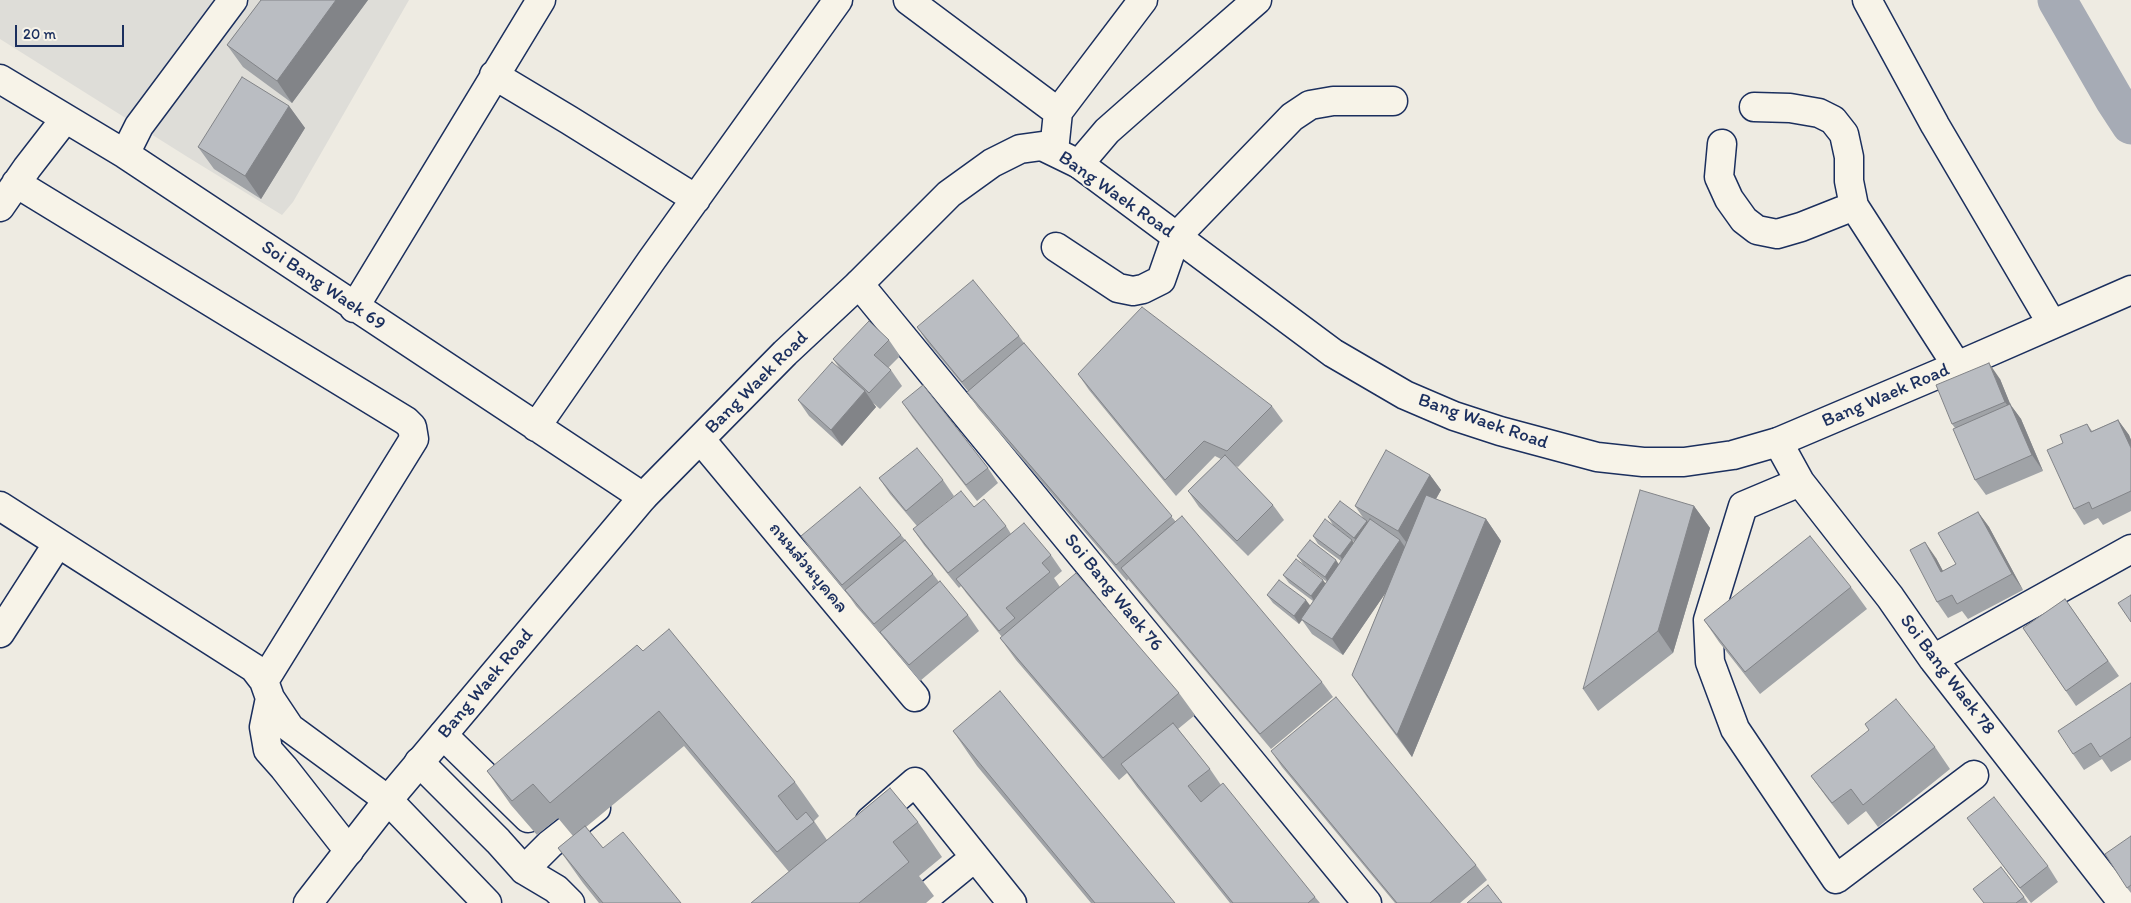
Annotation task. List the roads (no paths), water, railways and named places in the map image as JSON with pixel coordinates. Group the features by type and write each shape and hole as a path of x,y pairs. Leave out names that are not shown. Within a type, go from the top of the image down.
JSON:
{"street":[{"path":"125,154 139,126 233,0"},
{"path":"354,308 541,0"},
{"path":"536,427 838,0"},
{"path":"908,0 1058,112"},
{"path":"1054,150 1058,112 1143,0"},
{"path":"1079,164 1107,132 1256,0"},
{"path":"1867,0 1935,125 2052,324"},
{"path":"494,76 696,199"},
{"name":"Soi Bang Waek 69","path":"0,79 125,154 354,308 643,497"},
{"path":"1056,247 1118,288 1133,291 1143,289 1161,280 1176,237 1292,117 1310,105 1333,101 1393,101"},
{"path":"1754,107 1790,108 1818,112 1833,120 1844,134 1849,157 1848,181 1854,206 1957,366"},
{"path":"0,207 65,119"},
{"path":"1722,144 1719,177 1728,199 1744,220 1757,230 1777,234 1801,227 1854,206"},
{"name":"Bang Waek Road","path":"308,903 419,762 643,497 785,353 859,284 949,194 992,162 1020,149 1042,146 1054,150 1079,164 1333,353 1405,395 1463,419 1500,431 1597,457 1643,462 1684,462 1723,456 1778,442 2131,290"},
{"path":"16,183 412,427 414,439 267,689 264,727 268,750 348,851"},
{"name":"Soi Bang Waek 76","path":"859,284 1367,903"},
{"name":"ถนนส่วนบุคคล","path":"701,440 915,697"},
{"name":"Soi Bang Waek 78","path":"1778,442 1800,482 1890,597 1933,659 2123,903"},
{"path":"1800,482 1743,506 1708,620 1710,662 1735,729 1836,879 1974,775"},
{"path":"0,506 248,663 267,689 290,728 388,800 487,903"},
{"path":"0,633 58,543"},
{"path":"1933,659 2131,549"},
{"path":"443,735 526,815 550,844"},
{"path":"419,762 498,841 524,870 556,889 570,903"},
{"path":"850,839 915,782 974,858 1012,903"},
{"path":"524,870 550,844 613,795"},
{"path":"2093,865 2116,850"},
{"path":"918,903 974,858"}],"waterway":[{"path":"2057,0 2131,125"}]}
